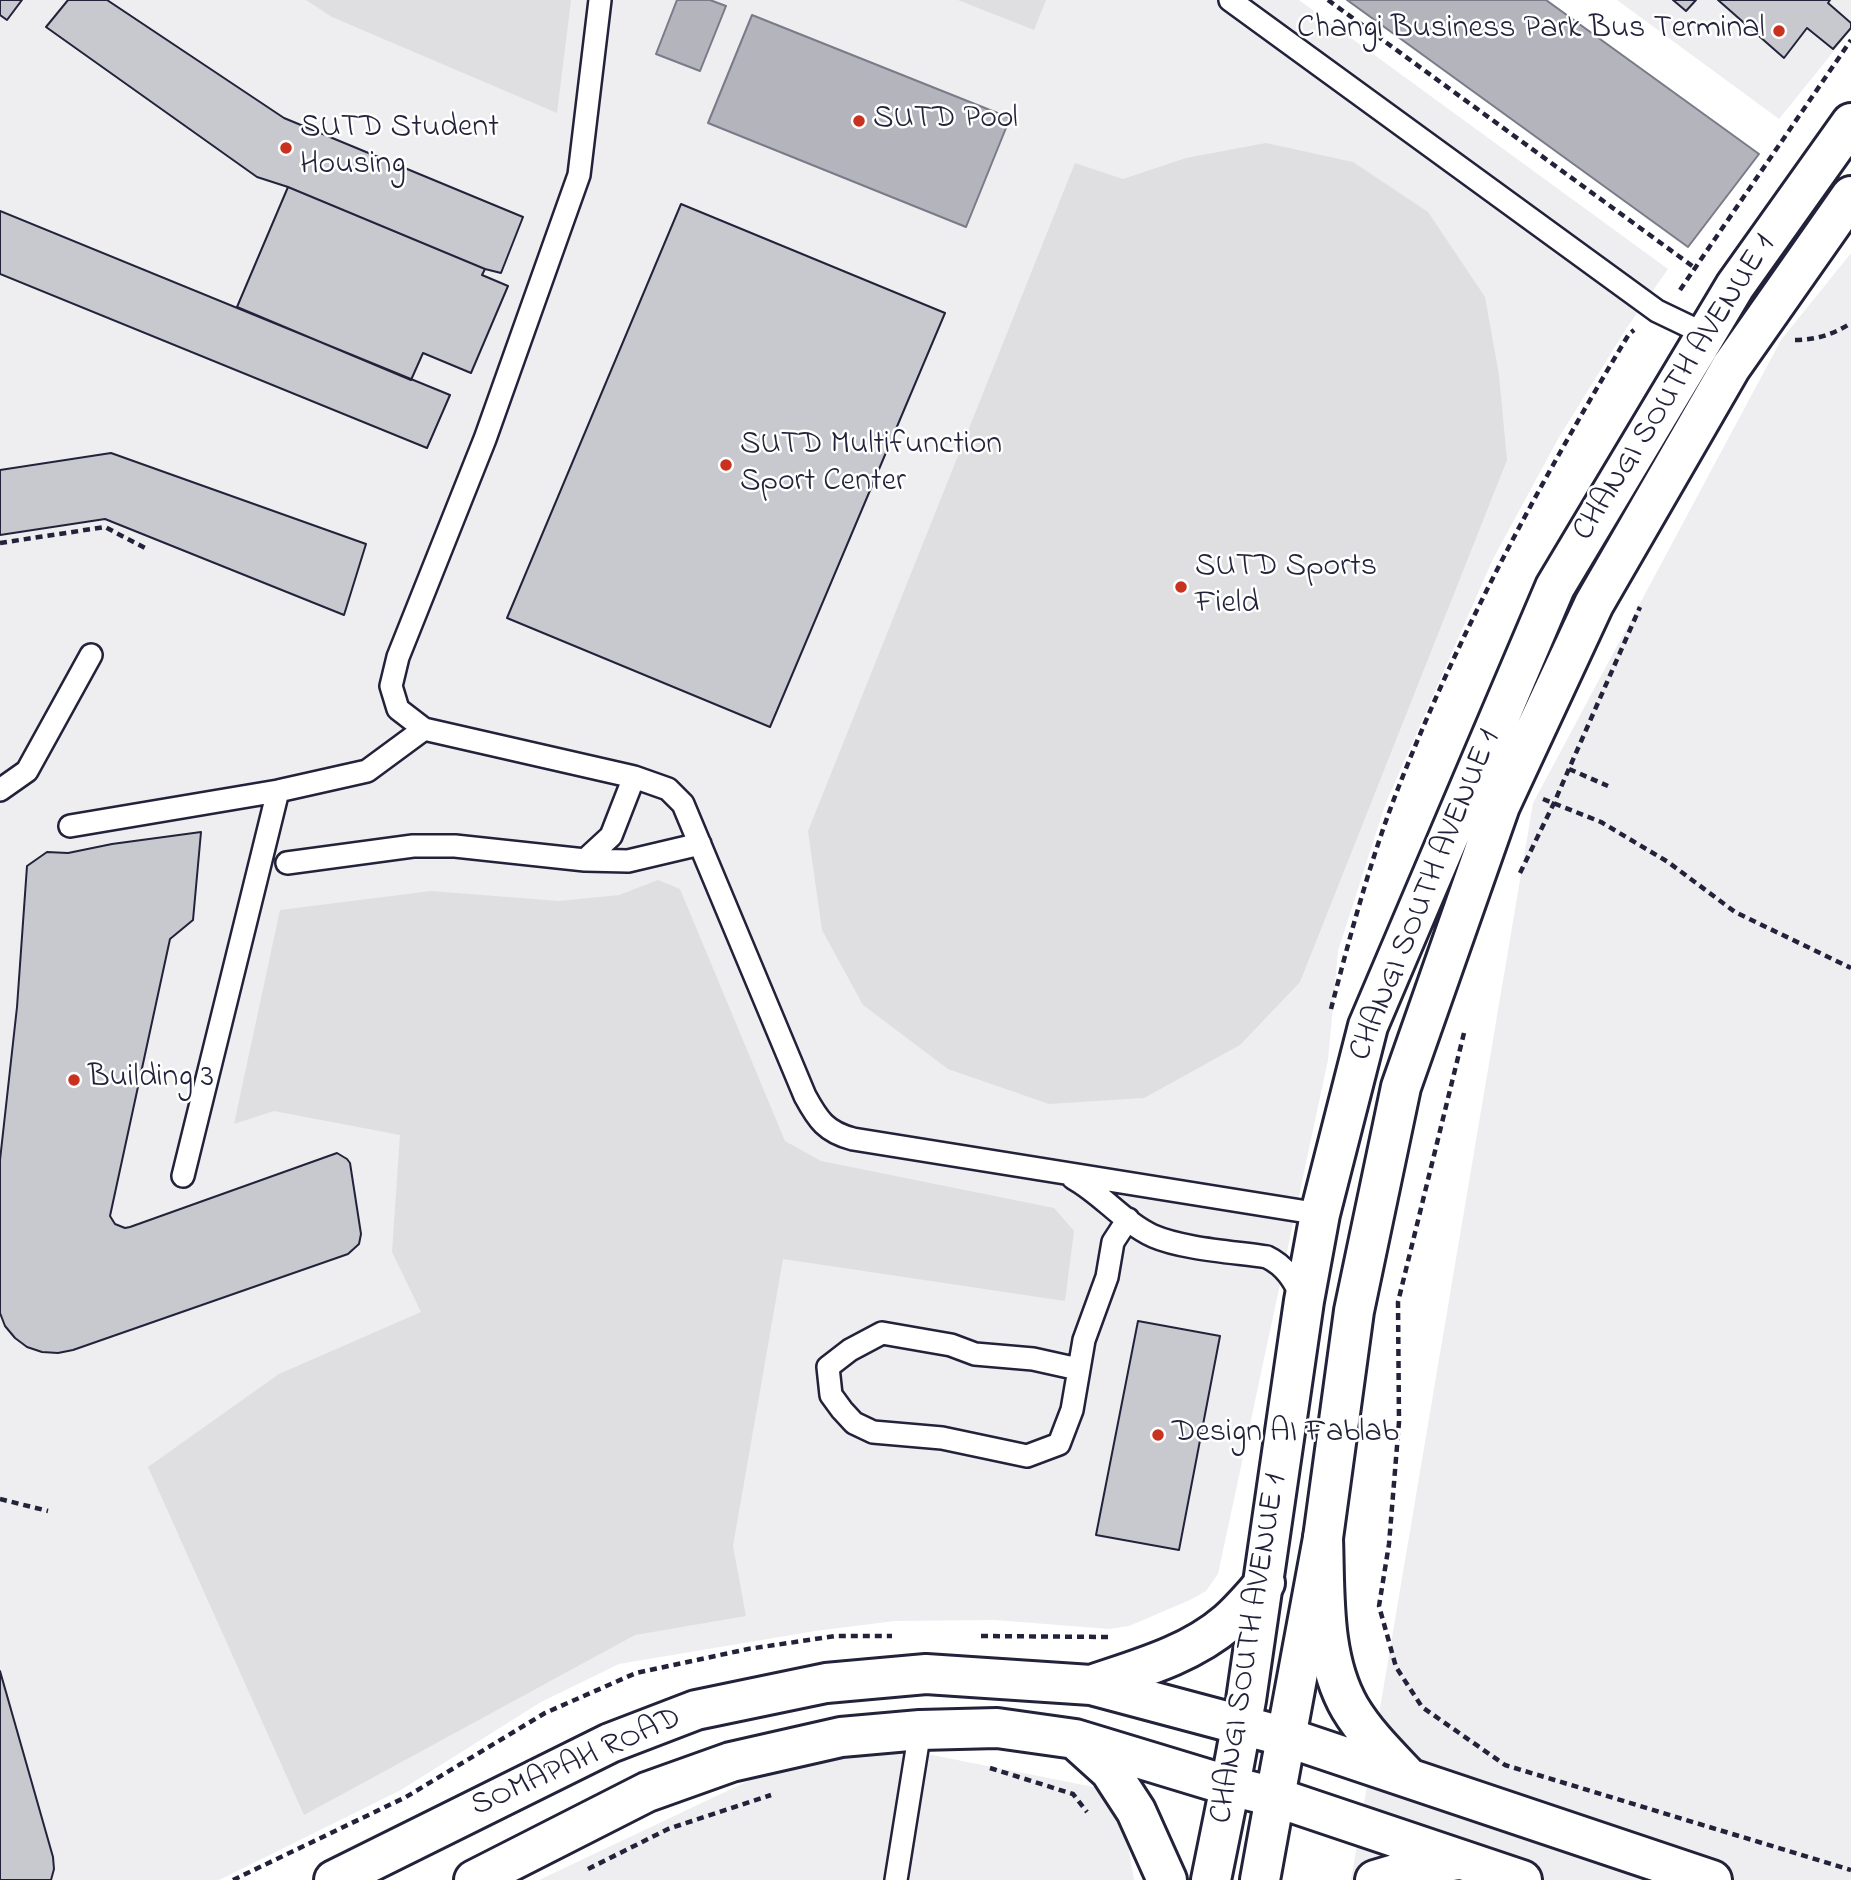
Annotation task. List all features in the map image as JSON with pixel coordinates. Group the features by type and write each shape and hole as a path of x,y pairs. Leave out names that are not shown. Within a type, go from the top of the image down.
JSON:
{"street":[{"name":"CHANGI SOUTH AVENUE 1","path":"1211,1880 1242,1724 1265,1583 1304,1301 1320,1214 1368,1026 1555,587 1735,286 1851,123"},
{"name":"CHANGI SOUTH AVENUE 1","path":"1260,1880 1323,1538 1354,1311 1401,1087 1500,806 1594,604 1731,367 1851,196"},
{"path":"1323,1538 1327,1623 1335,1674 1349,1706 1373,1742 1412,1781"},
{"path":"1091,1685 1193,1647 1228,1622 1265,1583"},
{"name":"SOMAPAH ROAD","path":"334,1880 610,1743 696,1710 826,1683 926,1674 1091,1685 1242,1724 1713,1880"},
{"name":"SOMAPAH ROAD","path":"474,1880 647,1792 731,1762 841,1737 920,1730 997,1728 1075,1739 1275,1797 1522,1880"},
{"path":"1075,1739 1110,1771 1130,1801 1153,1845 1167,1880"},
{"path":"1375,1880 1422,1866 1460,1860"}],"lane":[{"path":"600,0 579,174 485,439 398,657 391,686 398,709 424,729 634,777 668,789 683,804 804,1096 816,1118 836,1134 1183,1194 1320,1214"},
{"path":"1230,0 1657,311 1705,334"},
{"path":"0,790 27,771 92,654"},
{"path":"70,826 278,791 368,771 424,729"},
{"path":"586,860 611,836 634,777"},
{"path":"183,1176 278,791"},
{"path":"287,863 413,846 454,846 586,860 628,861 700,844"},
{"path":"1059,1171 1086,1185 1154,1236 1267,1257 1278,1262 1295,1282 1304,1301"},
{"path":"1078,1369 1032,1359 975,1354 951,1345 882,1333 850,1350 828,1367 831,1395 854,1423 873,1432 942,1438 1027,1456 1059,1444 1072,1410 1078,1369 1091,1318 1107,1277 1113,1242 1128,1219"},
{"path":"896,1880 920,1730"}],"path":[{"path":"1328,0 1694,268 1735,286"},
{"path":"1331,1010 1350,934 1398,788 1479,602 1571,430 1629,334 1678,293 1851,40"},
{"path":"0,543 105,527 147,549"},
{"path":"1515,883 1554,803 1643,598"},
{"path":"1569,769 1608,786"},
{"path":"1509,786 1612,829 1668,862 1735,912 1851,968"},
{"path":"1464,1032 1398,1302 1399,1422 1389,1544 1379,1605 1396,1667 1422,1707 1505,1765 1851,1870"},
{"path":"0,1499 48,1511"},
{"path":"233,1880 406,1797 545,1713 636,1672 748,1649 836,1636 904,1636"},
{"path":"972,1636 1123,1637"},
{"path":"986,1767 1073,1794 1088,1813"},
{"path":"576,1874 668,1829 783,1791"}],"shaded area":[{"path":"0,0 1299,0 1668,269 1626,329 1558,439 1493,559 1385,805 1338,951 1328,1060 1218,1574 1206,1591 1129,1626 1109,1629 995,1620 895,1621 815,1631 619,1664 541,1702 401,1790 219,1880 0,1880"},
{"path":"306,0 571,0 557,113 332,17"},
{"path":"677,0 710,0 726,6 700,71 656,54"},
{"path":"958,0 1046,0 1034,30"},
{"path":"1347,0 1546,0 1759,154 1688,247"},
{"name":"Changi Business Park Bus Terminal","path":"1617,0 1851,0 1851,30 1779,119"},
{"name":"SUTD Pool","path":"752,15 1010,118 966,227 708,123"},
{"name":"SUTD Sports Field","path":"1266,143 1353,162 1428,212 1485,297 1499,375 1507,460 1300,982 1240,1045 1144,1098 1049,1104 948,1069 863,1005 822,930 808,831 1075,163 1123,179 1186,158"},
{"path":"1851,253 1851,1880 1351,1880 1533,803 1781,340"},
{"path":"658,880 680,889 785,1141 821,1161 1054,1208 1074,1231 1065,1301 783,1259 733,1546 746,1616 635,1635 304,1815 148,1467 279,1374 421,1312 392,1252 400,1135 274,1111 234,1124 280,910 431,891 559,901 619,895"},
{"path":"841,1737 1119,1792 1134,1880 539,1880"}],"building":[{"path":"0,0 22,0 7,20 0,15"},
{"name":"SUTD Student Housing","path":"68,0 107,0 284,118 523,217 501,273 485,269 288,187 257,177 46,27"},
{"name":"Changi Business Park Bus Terminal","path":"1673,0 1696,0 1686,11"},
{"name":"Changi Business Park Bus Terminal","path":"1718,0 1830,0 1828,3 1851,23 1851,28 1833,49 1807,28 1784,58"},
{"path":"288,187 485,269 482,275 508,286 471,373 423,353 411,380 237,307"},
{"name":"SUTD Multifunction Sport Center","path":"681,204 945,313 770,727 507,618"},
{"path":"0,211 450,395 427,448 0,274"},
{"path":"111,453 366,544 344,615 105,519 0,535 0,470"},
{"name":"Building 3","path":"201,832 193,920 170,939 110,1216 115,1224 130,1227 337,1153 350,1163 361,1234 359,1244 348,1254 73,1350 42,1352 27,1347 15,1338 5,1326 0,1313 0,1160 17,1007 27,866 47,852 68,853"},
{"name":"Design AI Fablab","path":"1138,1321 1220,1336 1179,1550 1096,1535"},
{"path":"0,1671 53,1857 51,1880 0,1880"}],"place":[{"name":"Changi Business Park Bus Terminal","path":"1779,31"},
{"name":"SUTD Pool","path":"859,121"},
{"name":"SUTD Student Housing","path":"286,148"},
{"name":"SUTD Multifunction Sport Center","path":"726,465"},
{"name":"SUTD Sports Field","path":"1181,587"},
{"name":"Building 3","path":"74,1080"},
{"name":"Design AI Fablab","path":"1158,1435"}]}
